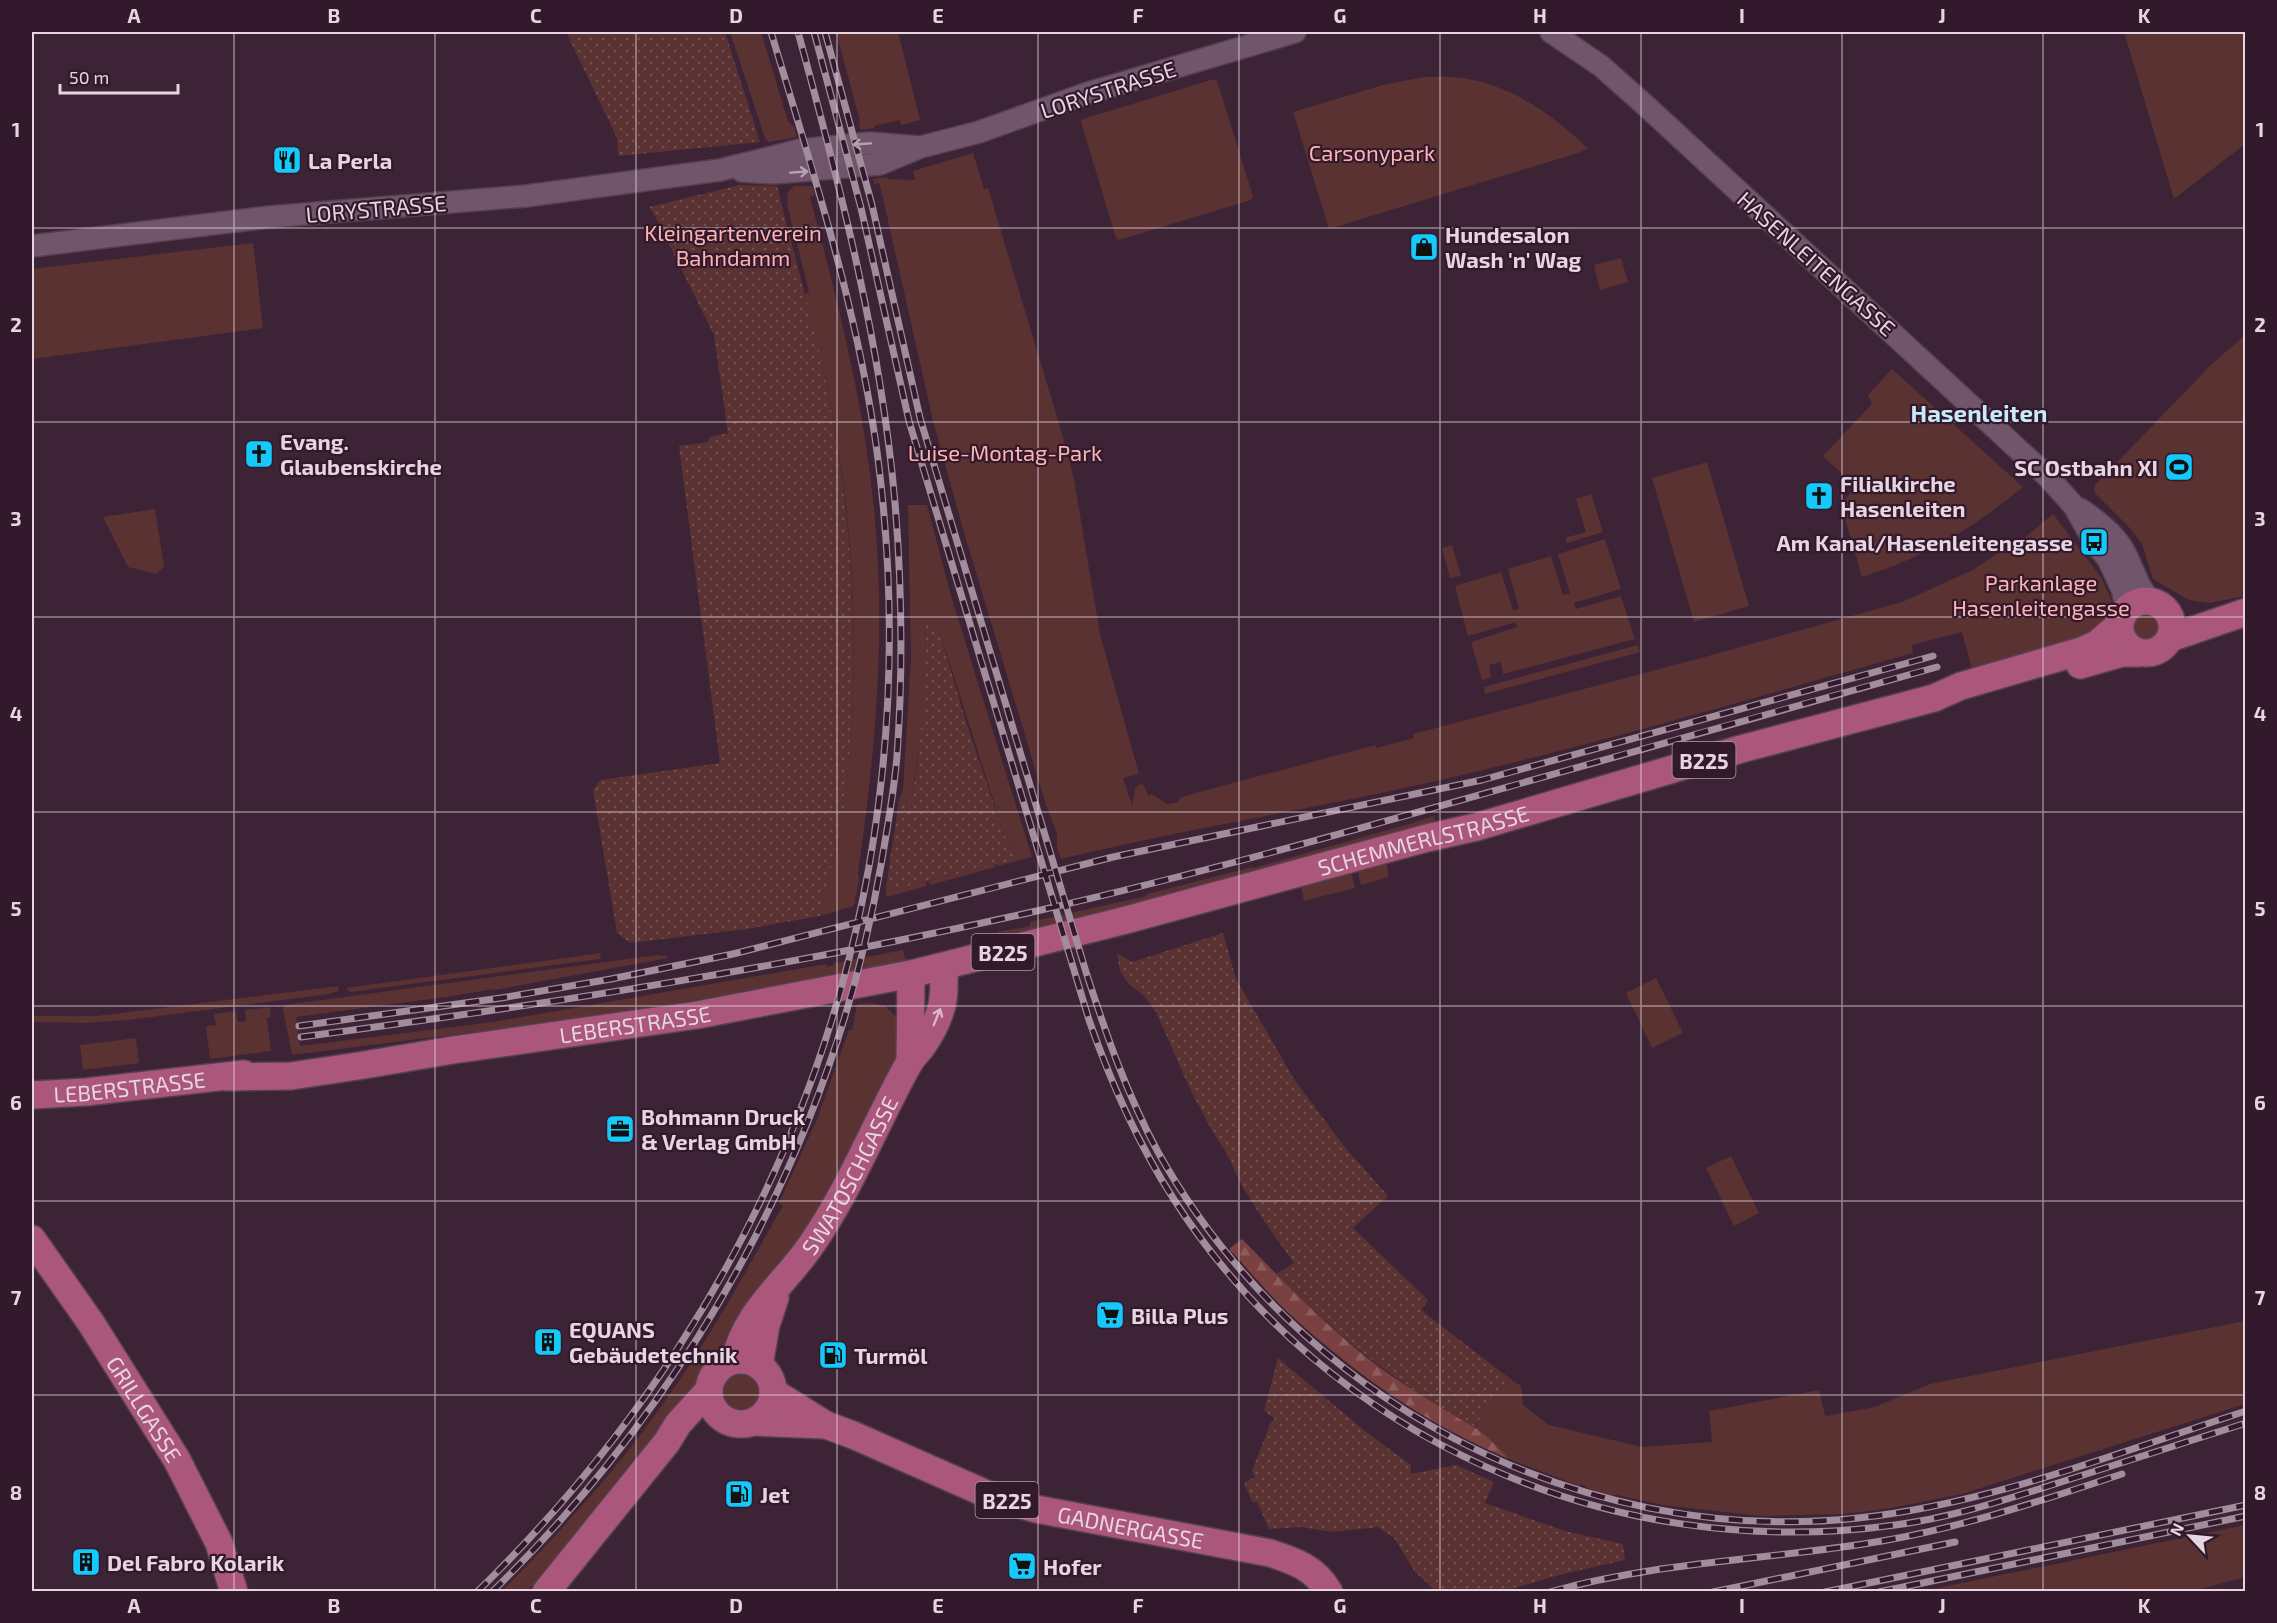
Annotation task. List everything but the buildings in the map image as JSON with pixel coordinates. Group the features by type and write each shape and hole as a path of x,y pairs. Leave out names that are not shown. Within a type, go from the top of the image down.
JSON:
{"main road":[{"name":"B225","path":"2138,652 2147,654 2156,652 2165,645 2147,618 2246,611"},
{"path":"2138,652 2129,648 2123,641 2147,618"},
{"name":"SCHEMMERLSTRASSE","path":"911,975 1476,827 1741,749 1934,698 1961,686 2081,651 2147,618"},
{"name":"SCHEMMERLSTRASSE","path":"1934,698 1963,697 2008,690 2103,658 2138,652"},
{"name":"SWATOSCHGASSE","path":"747,1363 741,1340 750,1320 780,1286 813,1242 851,1179 910,1060 930,1035 943,999 944,967"},
{"name":"SWATOSCHGASSE","path":"910,1060 911,975"},
{"name":"LEBERSTRASSE","path":"34,1096 227,1077 291,1076 697,1015 911,975"},
{"name":"GRILLGASSE","path":"32,1239 91,1323 177,1460 219,1543 234,1592"},
{"path":"667,1442 696,1426 722,1418 710,1403 709,1390 711,1380 725,1364 747,1363 770,1377 773,1392 768,1410 753,1422"},
{"path":"546,1592 667,1442 678,1424 709,1390"},
{"name":"GADNERGASSE","path":"773,1392 826,1425 989,1495 1027,1506 1240,1547 1292,1560 1315,1574 1329,1592"},
{"name":"B225","path":"722,1418 737,1424 753,1422"},
{"name":"GADNERGASSE","path":"753,1422 826,1425"}],"street":[{"name":"LORYSTRASSE","path":"32,246 269,217 526,196 720,170 800,150 869,143 921,147 979,132 1088,93 1294,32"},
{"name":"HASENLEITENGASSE","path":"1551,32 1601,66 1645,105 2048,476 2074,506 2085,528 2116,573 2122,589 2147,618"}],"green space":[{"name":"Kleingartenverein Bahndamm","path":"566,32 725,32 760,142 618,156 617,138"},
{"path":"730,32 761,32 788,121 794,127 797,137 768,142 765,138"},
{"path":"836,32 898,32 920,120 901,125 900,120 860,130 859,117"},
{"path":"2124,32 2245,32 2245,144 2174,199"},
{"name":"Carsonypark","path":"1424,77 1461,78 1514,94 1545,113 1588,148 1329,229 1293,112 1383,85"},
{"path":"1214,79 1217,81 1253,196 1251,200 1119,240 1116,238 1081,122 1083,119"},
{"path":"973,153 984,189 988,188 1074,479 1100,634 1139,774 1123,778 1132,805 1135,788 1142,783 1149,796 1152,794 1167,804 1178,802 1181,797 1375,745 1376,748 1414,738 1413,734 1902,602 1973,570 2022,537 2024,538 2053,514 2101,577 2112,601 2092,640 1974,676 1962,632 1912,645 1913,653 1530,759 1423,784 1061,859 1057,848 1057,834 1046,805 965,536 933,421 883,198 879,183 874,184 873,179 887,177 888,179 915,180 913,171"},
{"path":"740,185 777,186 827,388 837,444 845,502 853,618 851,734 838,848 834,854 820,916 747,929 630,943 617,933 593,790 600,780 720,763 679,446 708,442 709,437 728,433 714,335 649,207"},
{"path":"794,186 812,186 815,195 810,197 856,390 864,429 874,508 879,599 874,736 858,872 859,880 856,897 853,897 856,899 854,906 820,916 834,854 838,848 846,792 854,676 854,617 851,558 837,443 827,387 804,295 809,292 787,204 788,192"},
{"path":"253,243 263,328 32,359 32,269"},
{"path":"1621,258 1628,282 1600,290 1594,265"},
{"name":"SC Ostbahn XI","path":"2245,335 2245,596 2209,603 2189,600 2153,579 2142,544 2128,526 2096,494 2095,485 2211,365"},
{"path":"1892,369 2023,487 1967,529 1928,551 1862,577 1841,504 1856,487 1823,456 1872,404 1868,395"},
{"path":"1707,462 1749,606 1694,622 1652,478"},
{"path":"1591,494 1603,532 1567,543 1565,538 1586,532 1576,499"},
{"path":"908,505 927,505 952,599 1032,857 998,866 997,864 1018,858 1004,834 937,623 926,623 924,710 912,797 909,802 899,800 903,790 911,659"},
{"path":"155,509 164,566 157,574 128,567 103,517"},
{"path":"1605,539 1621,589 1574,603 1576,609 1621,596 1635,639 1503,674 1501,662 1489,665 1491,677 1482,680 1471,642 1517,627 1516,622 1468,636 1455,586 1501,572 1513,610 1519,609 1508,569 1551,556 1563,595 1570,593 1558,554"},
{"path":"1452,545 1461,576 1450,578 1442,548"},
{"path":"2145,610 2157,615 2162,627 2157,639 2145,644 2133,639 2128,627 2133,615"},
{"path":"926,623 937,623 968,728 1004,834 1018,859 887,891 885,894 899,800 909,802 912,797 922,710"},
{"path":"1638,645 1640,652 1485,694 1484,687"},
{"path":"1434,816 1436,826 1000,940 998,932 1030,926 1030,922 1147,896 1147,894 1253,868 1413,824"},
{"path":"1386,862 1389,877 1361,885 1357,868"},
{"path":"995,864 996,867 930,885 929,881"},
{"path":"1351,873 1355,888 1304,901 1301,887"},
{"path":"926,881 927,886 886,897 887,891"},
{"path":"1223,933 1236,979 1294,1079 1343,1145 1388,1196 1353,1228 1428,1300 1421,1310 1509,1378 1474,1427 1420,1394 1369,1358 1321,1318 1276,1274 1294,1263 1243,1188 1227,1154 1190,1089 1156,1012 1145,997 1128,983 1120,971 1117,953 1132,962"},
{"path":"903,950 906,961 761,989 584,1018 292,1055 283,1009 285,1005 658,955 668,958 495,990 296,1017 300,1046 493,1022 826,964 827,967 834,963"},
{"path":"601,953 600,959 350,992 346,988"},
{"path":"1656,978 1683,1033 1652,1048 1626,993"},
{"path":"339,986 338,991 329,994 128,1020 86,1023 32,1022 32,1016 97,1016"},
{"path":"870,1003 885,1006 896,1016 903,1015 898,1058 837,1180 725,1356 710,1367 703,1382 635,1457 553,1563 527,1591 501,1592 599,1486 669,1396 700,1349 783,1206 779,1203 817,1119 849,1030 852,1030 857,1004"},
{"path":"270,1007 271,1017 267,1018 271,1051 210,1059 206,1026 216,1025 214,1014 236,1011 238,1022 246,1021 245,1010"},
{"path":"136,1038 139,1063 83,1070 80,1045"},
{"path":"1731,1156 1759,1213 1734,1226 1706,1168"},
{"path":"1242,1239 1308,1306 1379,1367 1477,1429 1509,1459 1479,1446 1422,1415 1369,1379 1318,1339 1281,1306 1230,1251 1230,1248"},
{"path":"2245,1321 2245,1404 1962,1494 1891,1508 1844,1514 1760,1516 1663,1505 1616,1495 1611,1496 1509,1459 1474,1427 1509,1378 1521,1386 1523,1405 1549,1425 1642,1447 1712,1442 1709,1411 1819,1390 1825,1416 1875,1407 1930,1384"},
{"path":"1278,1358 1366,1432 1411,1465 1411,1474 1456,1465 1494,1482 1485,1503 1565,1531 1623,1544 1625,1560 1563,1574 1504,1591 1436,1591 1415,1572 1394,1538 1378,1527 1333,1532 1300,1527 1269,1529 1257,1502 1253,1503 1244,1483 1255,1477 1252,1471 1271,1422 1275,1419 1264,1411"},
{"path":"746,1369 758,1375 763,1383 763,1401 758,1409 750,1414 736,1415 728,1412 721,1405 718,1387 721,1379 728,1372"},
{"path":"2245,1525 2245,1577 2190,1592 1923,1591"}],"railway":[{"path":"477,1592 585,1474 678,1348 754,1214 814,1074 857,927 882,775 889,619 878,459 870,404 847,297 771,32"},
{"path":"492,1592 564,1516 630,1435 690,1349 744,1259 790,1165 828,1068 859,967 881,865 896,770 899,724 900,598 895,503 880,383 857,265 798,32"},
{"path":"814,32 861,208 909,421 1097,1043 1136,1134 1173,1198 1237,1283 1311,1357 1395,1418 1486,1467 1583,1502 1685,1524 1789,1532 1895,1525 1957,1513 2018,1496 2246,1423"},
{"path":"825,32 872,205 920,418 1086,972 1109,1041 1136,1109 1158,1152 1216,1240 1286,1317 1366,1384 1454,1438 1549,1480 1649,1508 1753,1521 1858,1518 1956,1501 2054,1475 2246,1411"},
{"path":"299,1026 501,998 611,979 733,954 1113,857 1482,780 1933,656"},
{"path":"301,1037 672,982 857,949 1041,910 1162,881 1402,817 1937,667"},
{"path":"1550,1592 1674,1567 1840,1547 1913,1535 2003,1512 2122,1474"},
{"path":"1825,1592 2246,1505"},
{"path":"1879,1592 2246,1516"},
{"path":"1713,1592 1955,1542"}],"place":[{"name":"La Perla","path":"287,160"},
{"name":"Hundesalon Wash 'n' Wag","path":"1424,247"},
{"name":"Evang. Glaubenskirche","path":"259,454"},
{"name":"SC Ostbahn XI","path":"2179,467"},
{"name":"Filialkirche Hasenleiten","path":"1819,496"},
{"name":"Am Kanal/Hasenleitengasse","path":"2094,542"},
{"name":"Bohmann Druck & Verlag GmbH","path":"620,1129"},
{"name":"Billa Plus","path":"1110,1315"},
{"name":"EQUANS Gebäudetechnik","path":"548,1342"},
{"name":"Turmöl","path":"833,1355"},
{"name":"Jet","path":"739,1494"},
{"name":"Del Fabro Kolarik","path":"86,1562"},
{"name":"Hofer","path":"1022,1566"}],"district":[{"name":"Hasenleiten","path":"1979,412"}],"park label":[{"name":"Luise-Montag-Park","path":"1005,452"},
{"name":"Parkanlage Hasenleitengasse","path":"2041,594"}]}
